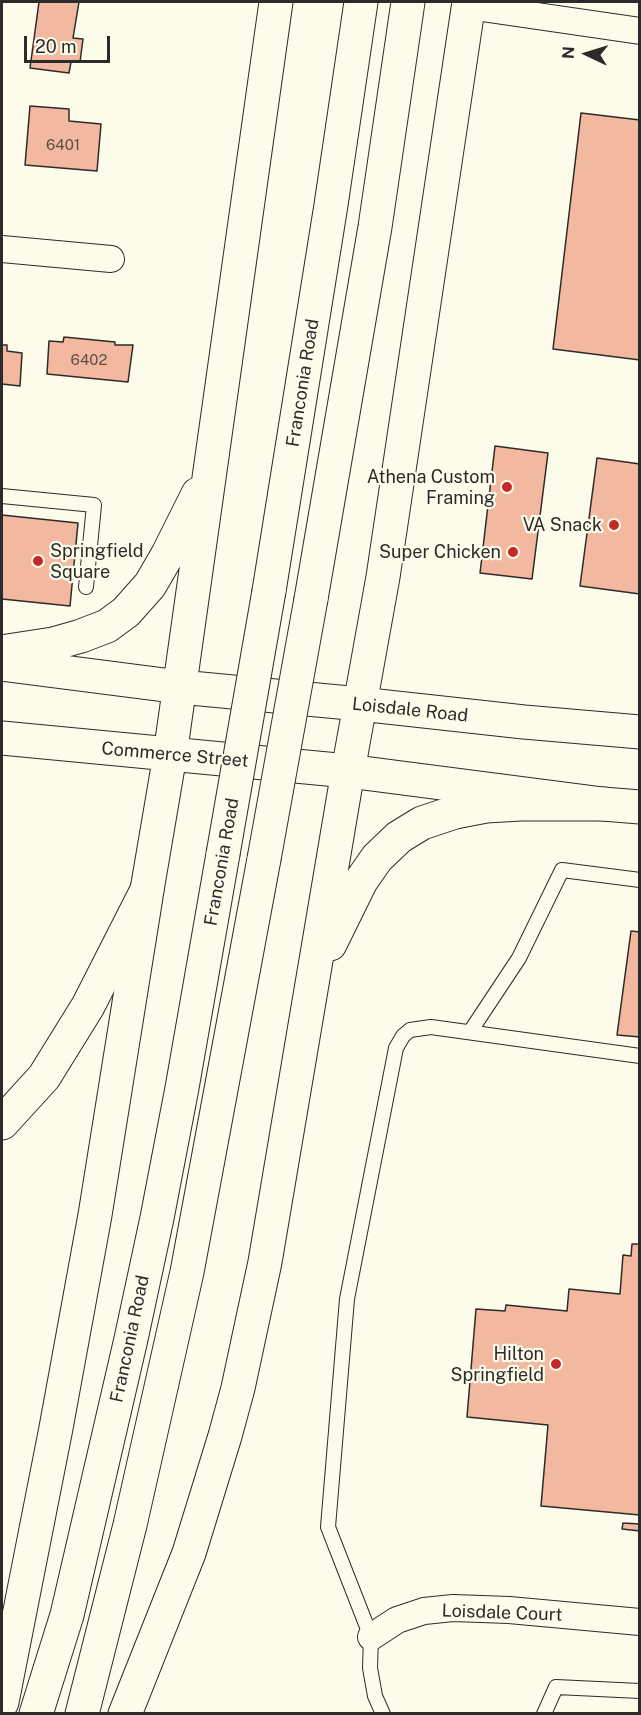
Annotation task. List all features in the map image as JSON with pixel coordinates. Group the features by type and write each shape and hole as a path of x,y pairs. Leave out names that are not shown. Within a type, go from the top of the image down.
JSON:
{"main road":[{"path":"2,1702 95,1215 170,755 276,2"},
{"name":"Franconia Road","path":"36,1713 67,1615 157,1218 182,1088 269,591 361,2"},
{"path":"82,1713 130,1525 187,1272 311,599 375,227 408,2"},
{"path":"124,1713 189,1553 238,1388 265,1262 383,577 468,4"},
{"path":"2,652 53,644 81,636 107,626 126,612 150,585 211,468"},
{"path":"2,664 180,687"},
{"name":"Loisdale Road","path":"180,687 639,732"},
{"name":"Commerce Street","path":"2,738 348,771"},
{"path":"348,771 639,807"},
{"path":"313,978 361,881 377,858 409,830 455,812 486,806 603,804"},
{"path":"2,1123 44,1077 88,1006 147,890"}],"street":[{"path":"468,4 639,31"},
{"path":"2,249 111,259"},
{"name":"Loisdale Court","path":"371,1637 397,1620 424,1611 453,1608 509,1610 639,1622"}],"lane":[{"path":"2,496 94,505 86,587"},
{"path":"470,1032 519,958 562,870 639,880"},
{"path":"384,1713 375,1696 370,1668 371,1637 328,1527 347,1299 396,1048 403,1036 410,1030 431,1027 639,1056"},
{"path":"544,1713 556,1687 639,1691"}],"building":[{"path":"39,2 79,2 73,38 83,39 80,62 71,62 69,73 30,68"},
{"path":"30,106 69,109 69,121 101,124 97,171 25,165"},
{"path":"581,113 640,120 640,360 553,349"},
{"path":"64,337 115,342 115,345 133,345 128,382 47,374 49,341 63,342"},
{"path":"2,345 7,345 7,351 22,353 20,386 2,384"},
{"path":"495,446 548,453 532,579 480,573"},
{"name":"VA Snack","path":"597,458 640,464 640,594 580,586"},
{"name":"Springfield Square","path":"2,515 78,523 70,606 2,599"},
{"path":"631,931 640,932 640,1037 617,1035"},
{"name":"Hilton Springfield","path":"632,1244 640,1244 640,1515 541,1506 548,1425 467,1417 476,1309 505,1311 506,1305 567,1311 569,1289 620,1294 623,1255 631,1256"},
{"path":"623,1523 640,1524 640,1531 622,1529"}],"place":[{"name":"Athena Custom Framing","path":"507,487"},
{"name":"VA Snack","path":"614,525"},
{"name":"Super Chicken","path":"513,552"},
{"name":"Springfield Square","path":"38,561"},
{"name":"Hilton Springfield","path":"556,1364"}]}
